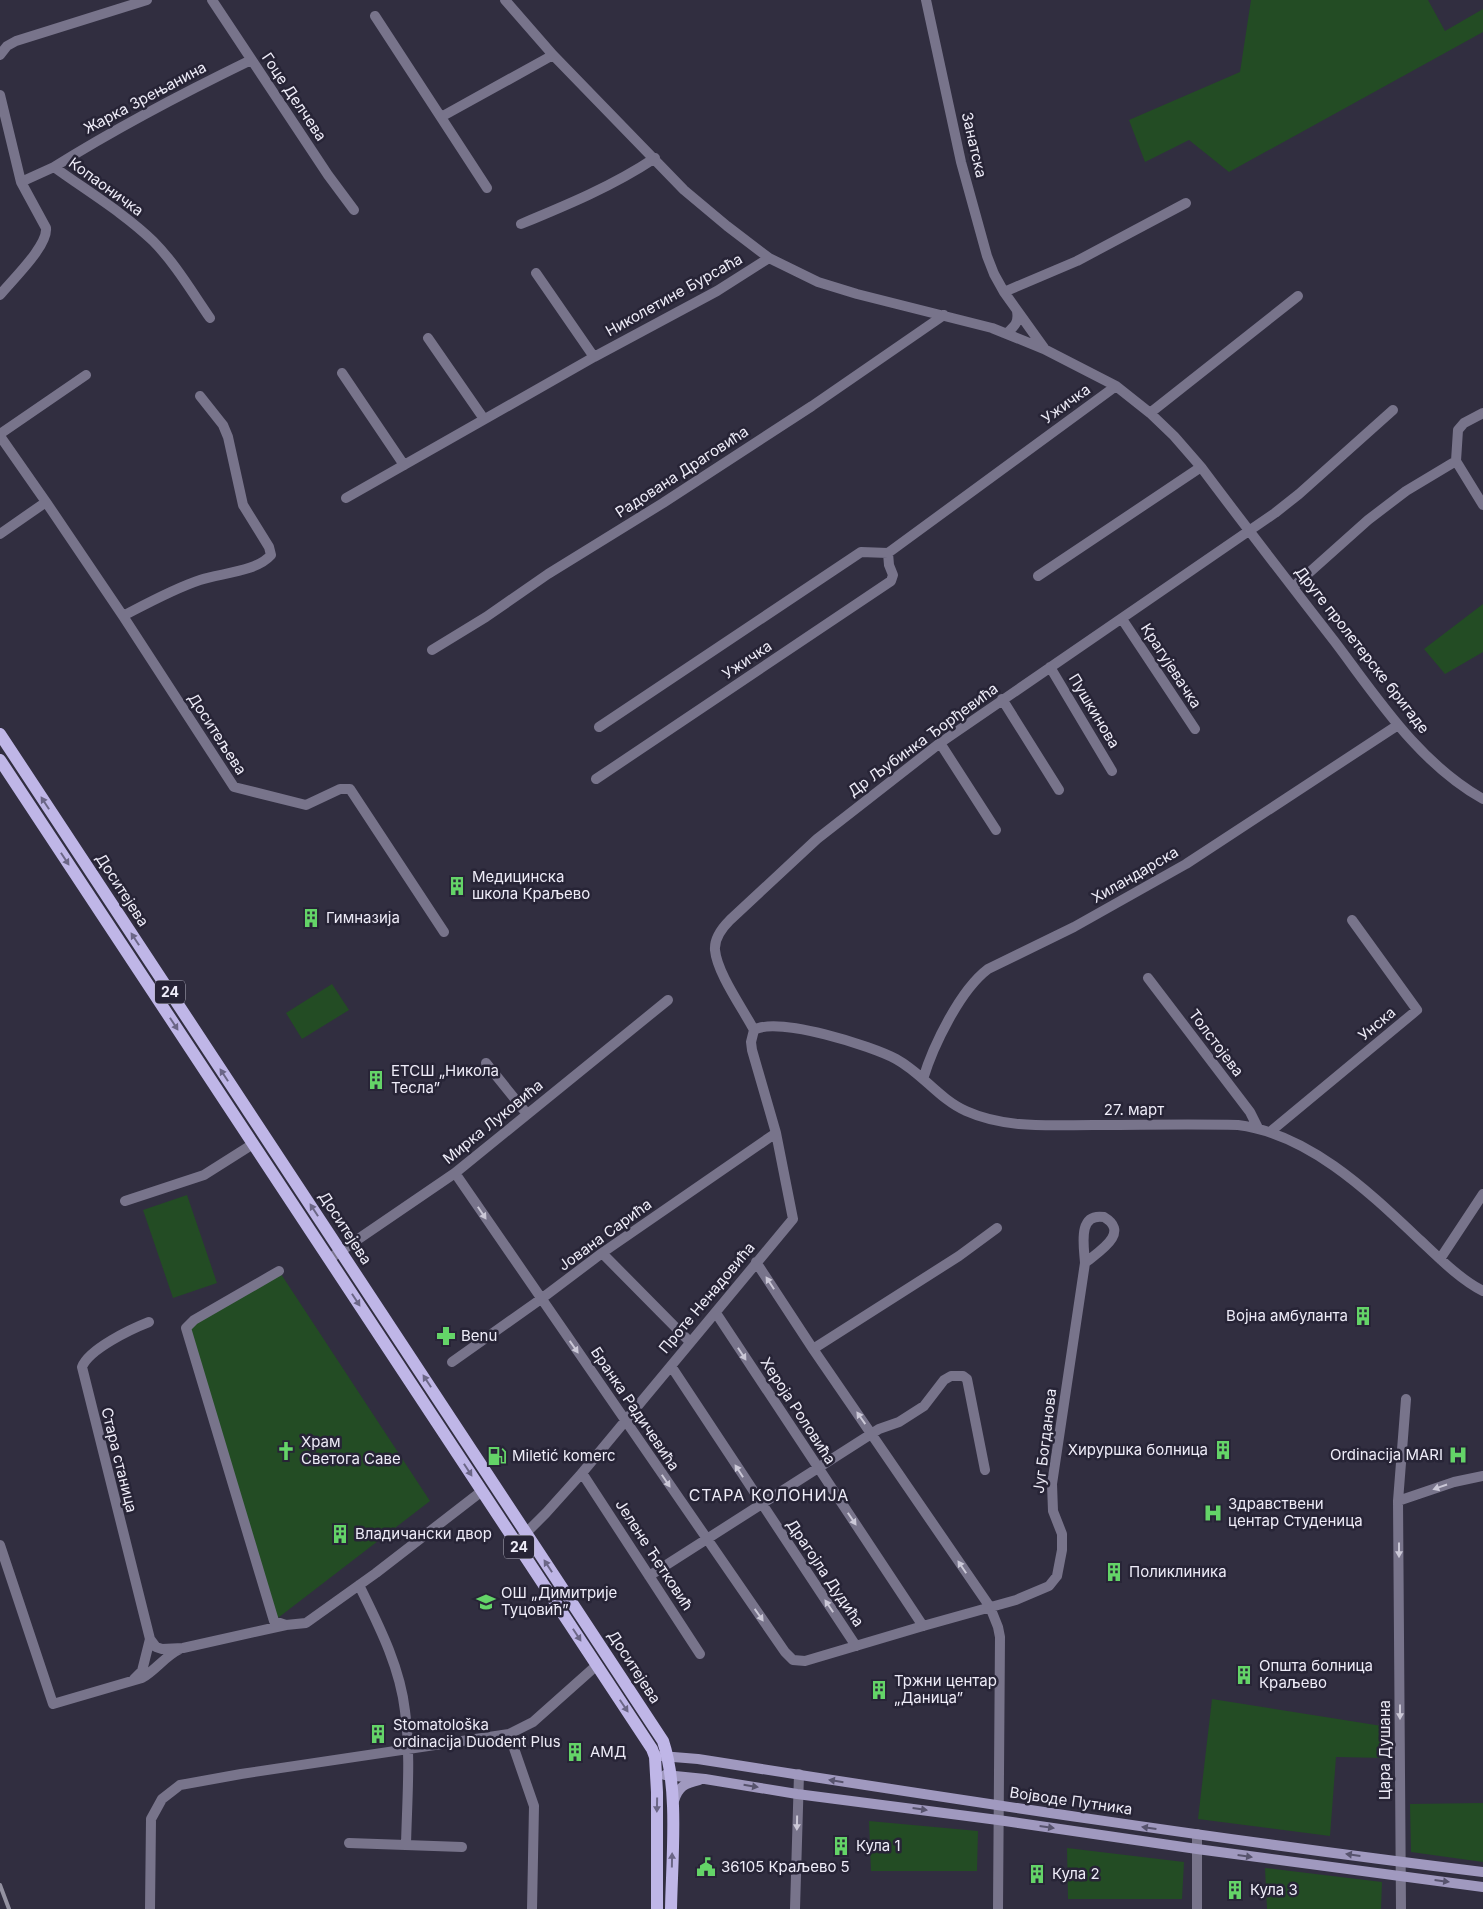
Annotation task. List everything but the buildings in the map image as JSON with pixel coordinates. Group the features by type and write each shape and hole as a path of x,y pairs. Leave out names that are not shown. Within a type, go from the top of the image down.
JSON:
{"main road":[{"name":"Доситејева","path":"0,734 663,1741"},
{"name":"Доситејева","path":"0,760 597,1665 652,1749 655,1757"},
{"path":"441,1429 454,1422"},
{"path":"663,1741 681,1753 698,1759"},
{"name":"24","path":"663,1741 668,1756 671,1776 671,1909"},
{"name":"Војводе Путника","path":"655,1757 668,1756 698,1759 999,1806 1483,1872"},
{"name":"24","path":"655,1757 657,1774 657,1909"},
{"name":"Војводе Путника","path":"657,1774 704,1779 797,1794 998,1820 1197,1849 1483,1886"},
{"path":"672,1806 676,1794 683,1786 704,1779"}],"street":[{"path":"0,55 6,46 16,41 147,0"},
{"name":"Гоце Делчева","path":"212,0 328,175 354,210"},
{"name":"Друге пролетерске бригаде","path":"505,0 553,55 684,190 769,258 818,282 857,294 992,328 1044,349 1116,386 1150,413 1202,467 1398,725 1441,768 1469,791 1483,799"},
{"name":"Занатска","path":"926,0 972,204 990,265 1004,292 1044,349"},
{"path":"374,16 487,188"},
{"path":"441,117 553,55"},
{"name":"Жарка Зрењанина","path":"54,167 104,135 181,94 251,60"},
{"path":"0,95 21,182 47,233 40,247 0,295"},
{"path":"521,224 576,202 629,176 655,158"},
{"name":"Копаоничка","path":"21,182 54,167 130,222 153,242 176,269 210,318"},
{"path":"1004,292 1077,261 1186,203"},
{"name":"Николетине Бурсаћа","path":"346,498 594,357 717,291 769,258"},
{"path":"536,273 594,357"},
{"path":"1150,413 1298,296"},
{"path":"1007,334 1016,324 1018,319 1017,311"},
{"name":"Радована Драговића","path":"432,650 486,617 548,574 663,504 812,406 944,315"},
{"path":"428,338 484,419"},
{"path":"342,373 404,465"},
{"name":"Доситељева","path":"86,375 0,435 124,616 234,788 306,805 340,789 350,788 444,932"},
{"name":"Ужичка","path":"599,727 861,552 888,553 1116,386"},
{"path":"124,616 153,600 200,580 259,564 271,555 269,547 243,505 228,437 223,426 200,396"},
{"path":"1249,530 1299,494 1394,410"},
{"path":"1483,413 1464,423 1458,430 1456,461 1483,506"},
{"path":"1293,587 1368,520 1406,491 1456,461"},
{"path":"1038,576 1202,467"},
{"path":"0,534 46,502"},
{"name":"Др Љубинка Ђорђевића","path":"754,1030 723,974 715,950 721,930 817,839 940,743 1249,530"},
{"name":"Ужичка","path":"596,779 891,581 893,575 889,565 888,553"},
{"name":"Крагујевачка","path":"1122,619 1195,730"},
{"name":"Пушкинова","path":"1050,667 1112,771"},
{"path":"1002,700 1059,790"},
{"name":"Хиландарска","path":"923,1079 927,1065 955,1008 977,977 988,969 1074,926 1186,864 1398,725"},
{"path":"940,743 996,830"},
{"name":"Унска","path":"1270,1132 1417,1010 1352,920"},
{"name":"Толстојева","path":"1148,978 1250,1112 1258,1128"},
{"name":"Мирка Луковића","path":"329,1259 455,1173 668,1000"},
{"name":"27. март","path":"754,1030 764,1026 778,1026 854,1042 896,1059 923,1079 944,1098 966,1111 1008,1123 1054,1126 1238,1125 1270,1132 1308,1149 1371,1194 1440,1259 1483,1291"},
{"name":"Проте Ненадовића","path":"516,1543 582,1473 793,1219 776,1133 752,1050 751,1042 754,1030"},
{"path":"486,1063 527,1114"},
{"name":"Јована Сарића","path":"452,1362 602,1254 776,1133"},
{"path":"125,1200 204,1175 253,1144"},
{"name":"Бранка Радичевића","path":"455,1173 706,1540 785,1652 793,1660"},
{"path":"1440,1259 1483,1194"},
{"path":"813,1349 959,1256 997,1228"},
{"path":"602,1254 690,1342"},
{"path":"756,1262 813,1349 990,1607 998,1627 1000,1637 998,1909"},
{"name":"Југ Богданова","path":"793,1660 805,1661 990,1607 1040,1591 1049,1586 1057,1576 1062,1550 1062,1534 1053,1511 1052,1484 1085,1263"},
{"path":"279,1271 194,1320 186,1328 274,1621 286,1625"},
{"name":"Хероја Роловића","path":"716,1313 923,1626"},
{"name":"Стара станица","path":"127,1684 142,1671 150,1639 82,1367 87,1359 106,1343 120,1334 149,1322"},
{"name":"Драгојла Дудића","path":"671,1366 856,1646"},
{"path":"649,1576 872,1434 905,1419 924,1406 939,1385 951,1376 963,1376 967,1379 985,1470"},
{"name":"Цара Душана","path":"1401,1909 1398,1501 1406,1399"},
{"name":"Јелене Ћетковић","path":"582,1473 700,1654"},
{"path":"1398,1501 1454,1482 1483,1476"},
{"path":"150,1639 156,1647 162,1649 183,1648 306,1622 482,1491"},
{"path":"0,1545 53,1704 127,1684 148,1675 170,1655 183,1648"},
{"path":"358,1585 379,1626 394,1664 405,1709 408,1750 406,1845"},
{"name":"Доситејева","path":"150,1909 152,1819 162,1799 180,1785 241,1774 509,1734 533,1722 597,1665"},
{"path":"509,1734 534,1806 532,1909"},
{"path":"795,1909 799,1774"},
{"path":"1197,1834 1198,1909"},
{"path":"349,1843 462,1847"}],"green space":[{"path":"1251,0 1428,0 1445,31 1483,9 1483,32 1229,172 1189,140 1145,162 1129,120 1240,72"},
{"path":"1483,604 1483,652 1445,674 1424,649"},
{"path":"332,984 349,1010 302,1039 286,1013"},
{"path":"187,1195 217,1283 173,1298 143,1210"},
{"path":"279,1271 430,1501 274,1621 186,1328"},
{"path":"1212,1699 1382,1726 1387,1758 1336,1757 1330,1836 1198,1819"},
{"path":"1483,1803 1483,1862 1411,1852 1410,1804"},
{"path":"869,1821 978,1831 977,1871 871,1871"},
{"path":"1067,1848 1184,1862 1182,1899 1068,1899"},
{"path":"1265,1868 1382,1882 1381,1909 1267,1909"}],"railway":[{"path":"0,1885 9,1909"}],"place":[{"name":"Медицинска школа Краљево","path":"457,886"},
{"name":"Гимназија","path":"311,918"},
{"name":"ЕТСШ „Никола Тесла”","path":"376,1080"},
{"name":"Војна амбуланта","path":"1363,1316"},
{"name":"Benu","path":"446,1336"},
{"name":"Хируршка болница","path":"1223,1450"},
{"name":"Храм Светога Саве","path":"286,1451"},
{"name":"Ordinacija MARI","path":"1458,1455"},
{"name":"Miletić komerc","path":"497,1456"},
{"name":"Здравствени центар Студеница","path":"1213,1513"},
{"name":"Владичански двор","path":"340,1534"},
{"name":"Поликлиника","path":"1114,1572"},
{"name":"ОШ „Димитрије Туцовић”","path":"486,1602"},
{"name":"Општа болница Краљево","path":"1244,1675"},
{"name":"Тржни центар „Даница”","path":"879,1690"},
{"name":"Stomatološka ordinacija Duodent Plus","path":"378,1734"},
{"name":"АМД","path":"575,1752"},
{"name":"Кула 1","path":"841,1846"},
{"name":"36105 Краљево 5","path":"706,1867"},
{"name":"Кула 2","path":"1037,1874"},
{"name":"Кула 3","path":"1235,1890"}],"district":[{"name":"СТАРА КОЛОНИЈА","path":"769,1495"}]}
